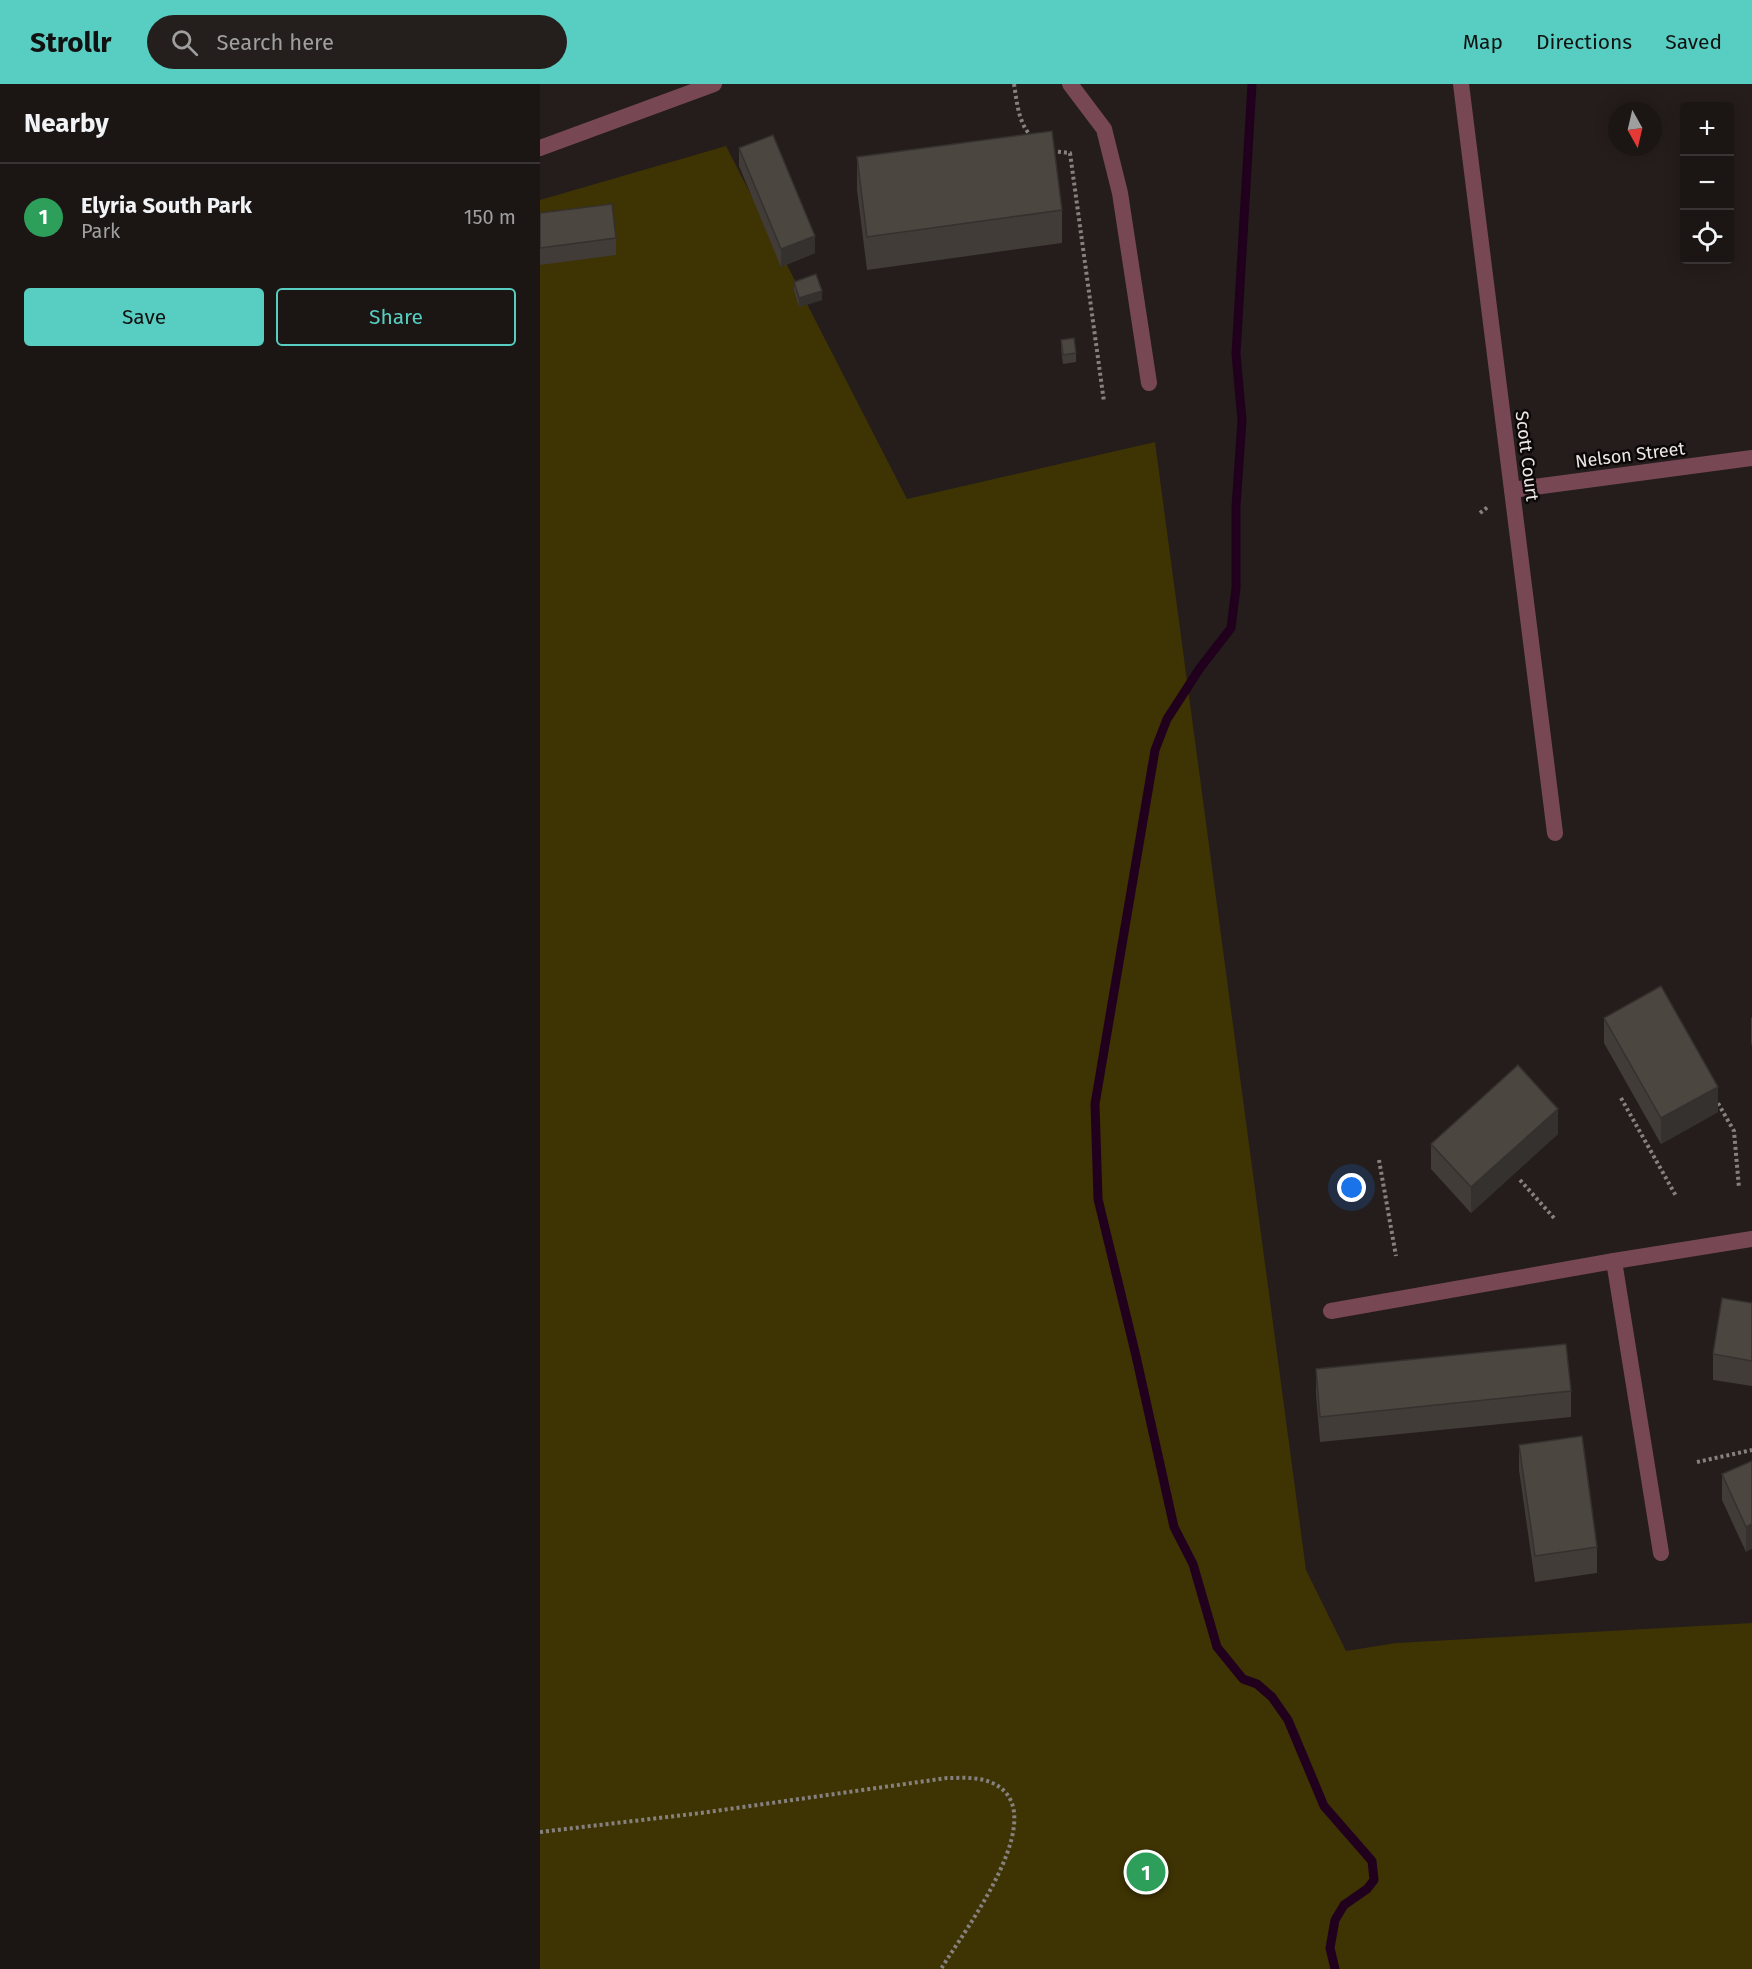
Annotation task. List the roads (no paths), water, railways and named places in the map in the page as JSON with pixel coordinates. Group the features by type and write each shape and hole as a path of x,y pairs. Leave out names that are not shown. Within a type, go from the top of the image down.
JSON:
{"street":[{"path":"540,148 714,84"},
{"path":"1070,84 1104,129 1120,193 1149,383"},
{"name":"Scott Court","path":"1461,84 1555,833"},
{"name":"Nelson Street","path":"1512,490 1752,459"},
{"path":"1331,1311 1752,1239"},
{"path":"1614,1261 1661,1554"}],"waterway":[{"path":"1252,84 1236,354 1242,420 1236,507 1236,588 1231,628 1200,668 1167,719 1155,750 1095,1104 1098,1199 1174,1527 1193,1564 1217,1647 1243,1679 1257,1684 1272,1697 1288,1720 1324,1806 1372,1861 1374,1880 1367,1889 1344,1905 1335,1920 1330,1948 1335,1969"}],"place":[{"name":"Elyria South Park","path":"1146,1872"}]}
